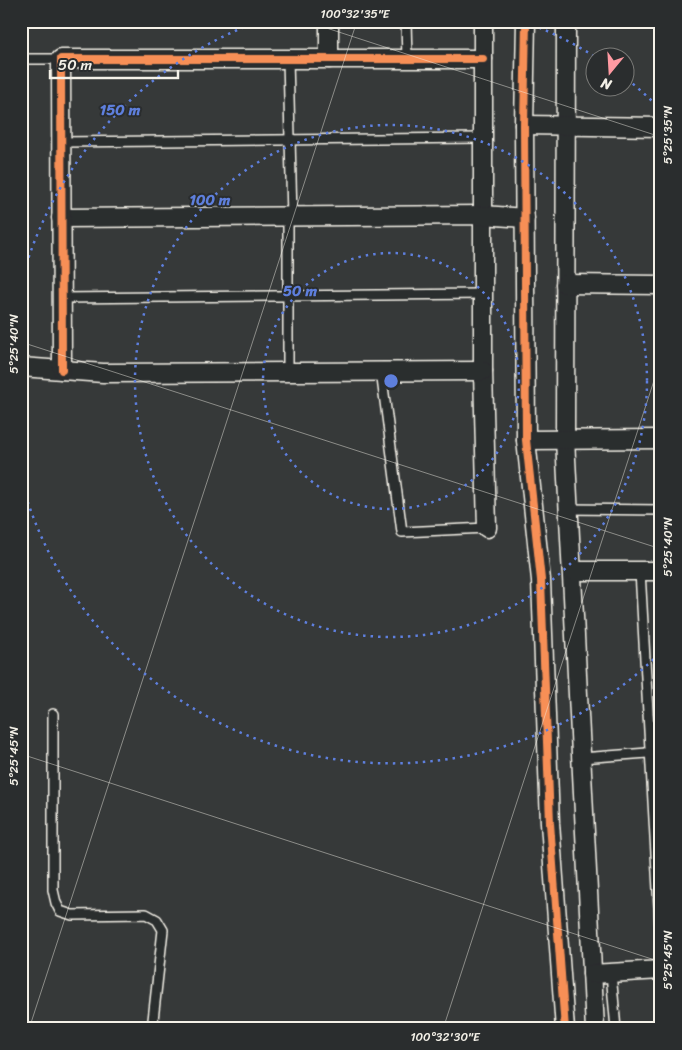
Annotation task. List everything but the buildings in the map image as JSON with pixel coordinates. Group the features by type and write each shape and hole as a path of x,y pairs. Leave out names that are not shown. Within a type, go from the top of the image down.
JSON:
{"street":[{"path":"329,21 329,59"},
{"path":"483,21 483,371 487,528"},
{"path":"526,21 524,126 526,440 542,580 550,823 565,1029"},
{"path":"566,21 565,439 595,1029"},
{"path":"62,370 61,59 483,59"},
{"path":"524,126 661,127"},
{"path":"61,218 483,215 525,218"},
{"path":"566,284 661,285"},
{"path":"21,367 103,373 483,371"},
{"path":"526,440 661,439"},
{"path":"572,571 661,571"},
{"path":"592,974 661,970"}],"lane":[{"path":"406,21 407,59"},
{"path":"21,59 61,59"},
{"path":"288,59 290,140 288,372"},
{"path":"61,142 483,138"},
{"path":"62,298 483,294"},
{"path":"381,372 402,532 487,528"},
{"path":"568,509 661,510"},
{"path":"640,571 661,943"},
{"path":"53,714 53,890 56,903 60,912 72,915 146,914 157,920 163,930 152,1029"},
{"path":"581,758 661,752"},
{"path":"611,973 616,1029"}],"cycle path":[{"path":"526,21 524,125 526,440 541,580 550,823 565,1029"},
{"path":"62,370 61,59 483,59"}]}
